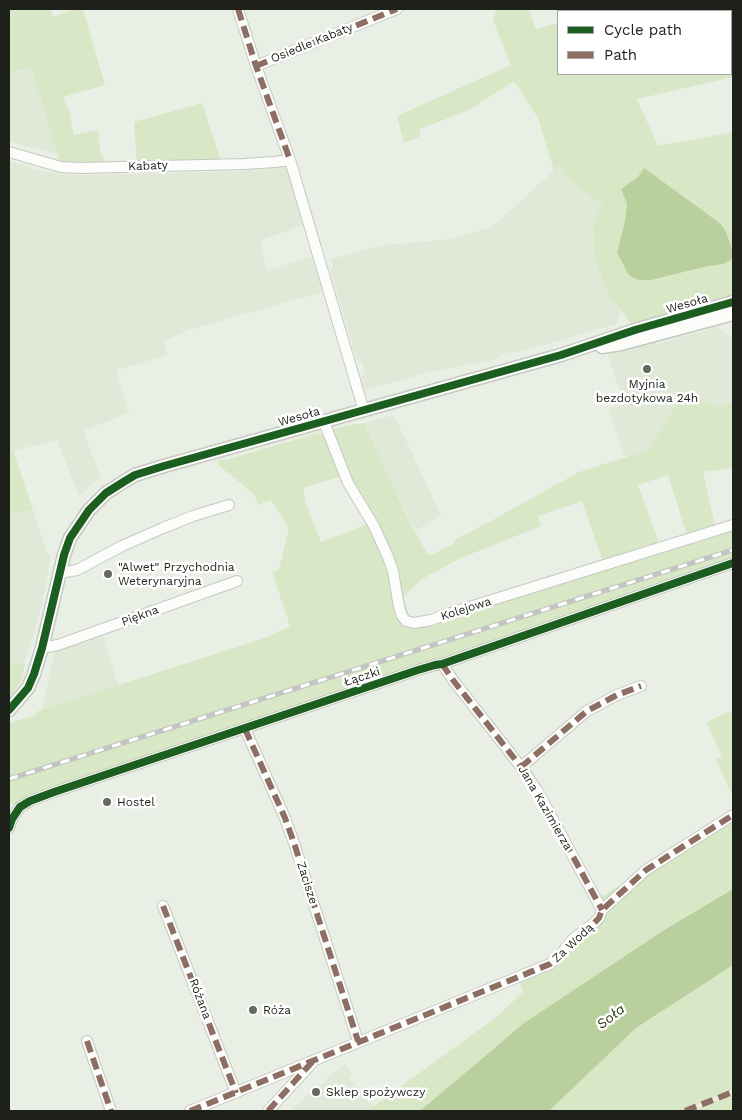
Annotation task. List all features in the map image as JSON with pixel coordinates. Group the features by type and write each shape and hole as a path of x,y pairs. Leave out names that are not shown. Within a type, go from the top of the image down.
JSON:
{"street":[{"path":"238,9 256,66 290,160 364,411"},
{"name":"Osiedle Kabaty","path":"256,66 397,9"},
{"name":"Kabaty","path":"9,152 61,167 80,168 244,164 290,160"},
{"name":"Wesoła","path":"9,710 28,688 34,674 64,554 70,538 81,520 106,493 125,481 158,468 575,351 635,330 733,302"},
{"name":"Wesoła","path":"575,351 621,344 733,314"},
{"name":"Kolejowa","path":"324,422 348,483 374,526 388,557 402,616 406,621 414,623 431,620 733,526"},
{"path":"60,573 77,570 122,546 163,528 229,505"},
{"name":"Łączki","path":"9,828 12,819 20,807 54,792 434,665 442,664 733,564"},
{"name":"Piękna","path":"42,648 58,646 237,581"},
{"name":"Jana Kazimierza","path":"442,664 537,790 602,910"},
{"path":"521,767 587,711 609,699 641,686"},
{"name":"Zacisze","path":"246,729 291,835 358,1041"},
{"name":"Za Wodą","path":"358,1041 550,964 573,939 599,918 602,910 646,870 733,815"},
{"name":"Różana","path":"163,906 236,1092"},
{"path":"86,1041 111,1111"},
{"path":"190,1111 358,1041"},
{"path":"268,1111 315,1059"}],"shaded area":[{"path":"9,9 50,9 53,17 73,9 83,9 105,85 63,97 69,111 74,135 98,130 100,151 107,168 61,167 32,68 9,72"},
{"path":"497,9 528,9 536,29 557,23 557,75 732,75 732,72 733,77 637,99 658,146 733,132 733,252 733,296 635,330 621,309 609,296 595,260 593,226 602,204 565,176 560,165 554,171 538,118 514,81 469,110 420,129 419,138 404,143 397,116 511,65 493,20","holes":["638,177 723,228 733,252 723,264 651,280 622,262 617,253 627,204 621,189"]},
{"path":"32,67 58,155 9,141 9,72"},
{"path":"202,103 222,164 137,166 134,122"},
{"path":"290,160 303,225 261,240 266,270 311,257 323,292 188,330 164,341 168,355 116,370 129,413 83,431 101,477 79,496 57,440 9,452 9,161 43,171 71,175 93,175 244,171"},
{"path":"560,165 565,176 602,204 593,226 595,260 609,296 621,309 616,324 517,353 515,351 500,355 498,359 430,372 365,390 361,376 365,373 362,362 357,361 330,269 333,266 331,259 384,245 451,239 492,227"},
{"path":"718,327 730,337 733,336 733,403 717,407 686,390 648,450 624,456 608,409 625,404 607,354 654,340 657,346 664,342"},
{"path":"686,390 717,407 733,403 733,468 703,472 715,526 733,521 733,563 20,807 9,803 9,723 34,716 38,711 268,637 290,626 272,572 279,569 289,528 271,500 258,505 254,494 217,464 218,460 229,459 319,433 326,437 342,476 303,488 306,504 321,542 368,524 328,431 364,423 414,531 429,556 455,543 454,540 579,472 648,450","holes":["668,475 687,535 659,543 638,485","582,501 603,562 420,618 409,615 403,597 422,579 461,558 541,526 538,516"]},
{"path":"394,415 441,515 415,531 364,423"},
{"path":"13,450 33,510 9,514 9,452"},
{"path":"33,510 48,554 51,556 42,604 25,663 9,663 9,514"},
{"path":"103,634 118,685 42,710 55,650"},
{"path":"9,663 25,663 22,679 9,697"},
{"path":"731,711 733,717 733,798 716,759 722,756 706,722"},
{"path":"733,812 733,889 661,932 524,1023 420,1111 367,1111 498,1016 523,992 519,977 550,964 594,923 601,897 646,870"},
{"path":"733,965 733,1090 681,1111 549,1111 636,1028"},
{"path":"344,1064 353,1074 349,1078 373,1107 367,1111 289,1111"},
{"path":"733,1095 733,1111 692,1111 716,1100"}],"water":[{"path":"644,168 721,224 733,252 731,260 723,264 651,280 638,280 629,275 617,253 627,204 621,189 638,177"},
{"name":"Soła","path":"733,889 733,965 636,1028 549,1111 420,1111 524,1023 661,932"}],"railway":[{"path":"9,779 733,550"}],"marked path":[{"path":"238,9 256,66 290,160"},
{"path":"256,66 397,9"},
{"path":"442,664 537,790 602,910"},
{"path":"521,767 587,711 617,695 641,686"},
{"path":"245,729 285,818 358,1041"},
{"path":"190,1111 550,964 573,939 599,918 602,910 646,870 733,815"},
{"path":"163,906 236,1093"},
{"path":"87,1041 111,1111"},
{"path":"268,1111 313,1061"},
{"path":"685,1111 733,1092"}],"cycle path":[{"path":"9,710 28,688 34,674 70,538 89,510 106,493 135,475 561,355 635,330 733,302"},
{"path":"9,828 12,819 20,807 54,792 418,670 442,664 733,563"}],"place":[{"name":"Myjnia bezdotykowa 24h","path":"647,369"},
{"name":"\"Alwet\" Przychodnia Weterynaryjna","path":"108,574"},
{"name":"Hostel","path":"107,802"},
{"name":"Róża","path":"253,1010"},
{"name":"Sklep spożywczy","path":"316,1092"}]}
